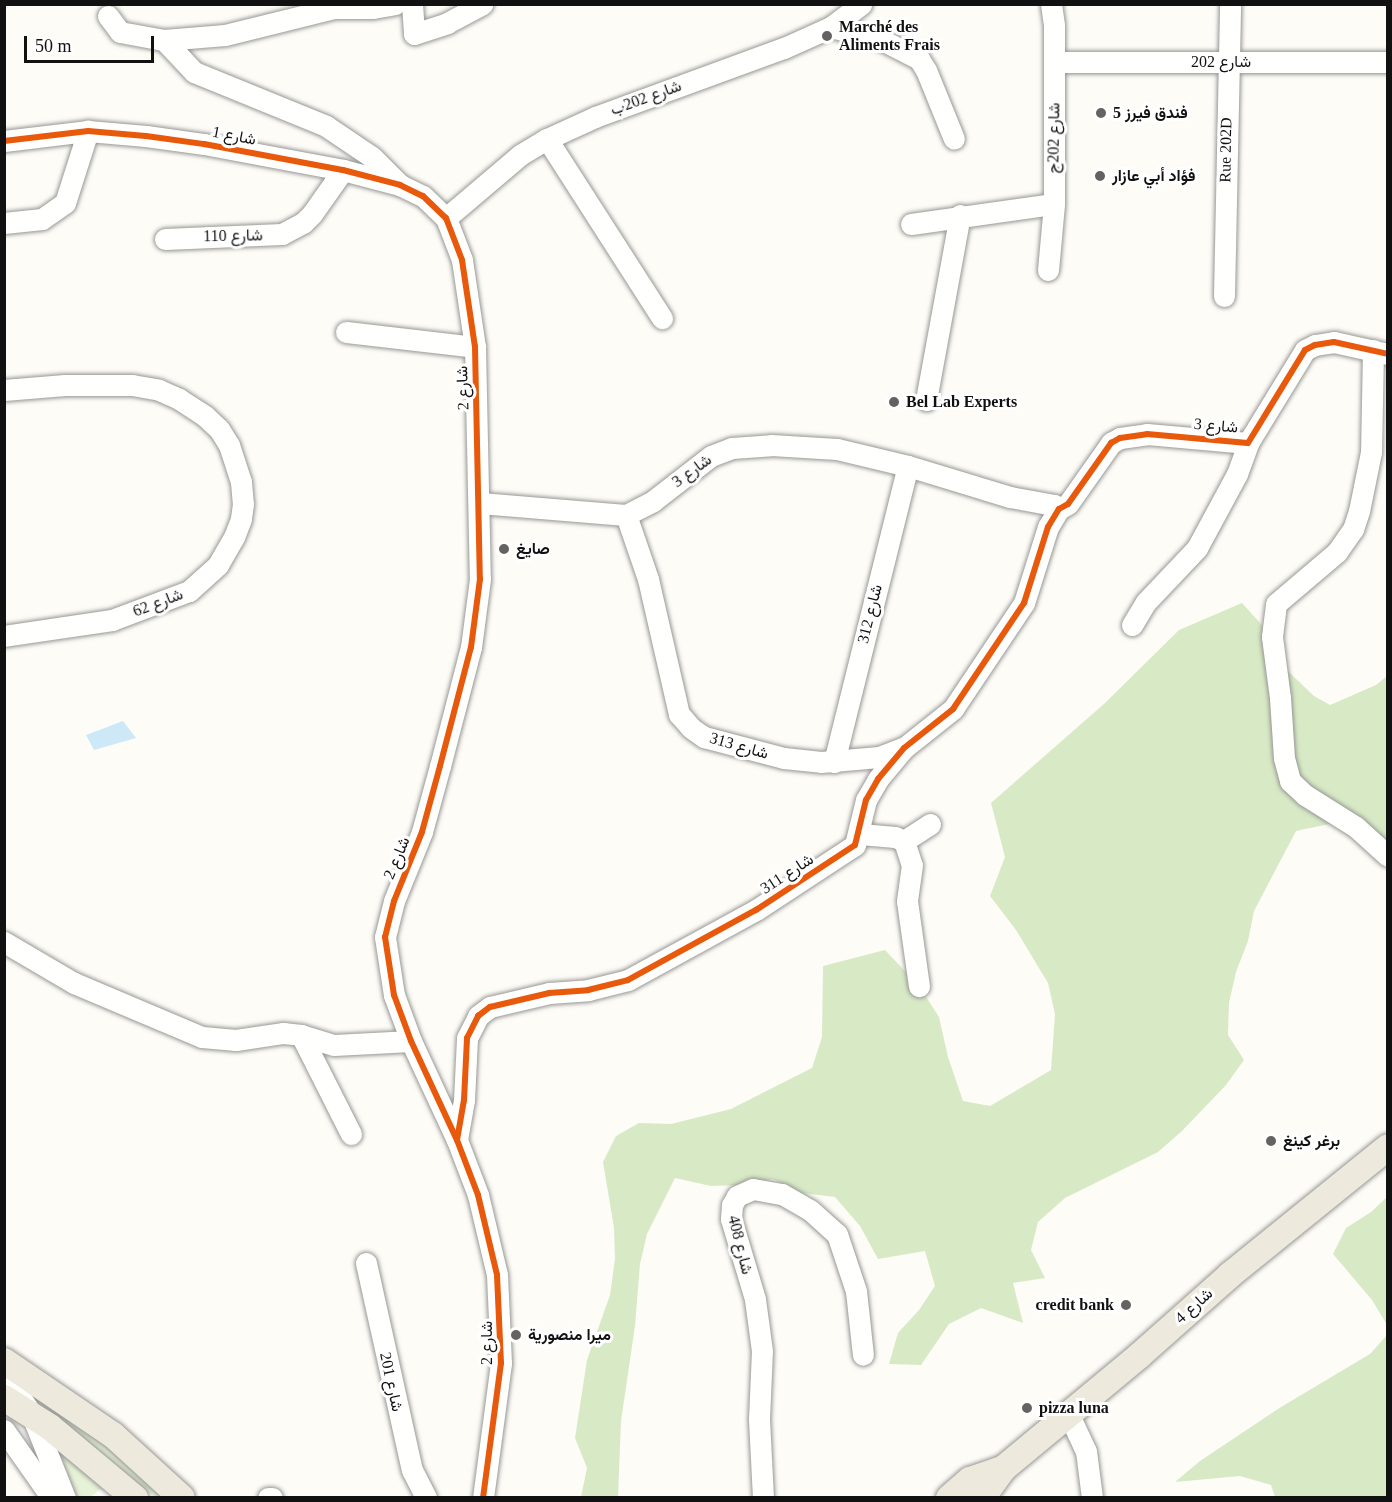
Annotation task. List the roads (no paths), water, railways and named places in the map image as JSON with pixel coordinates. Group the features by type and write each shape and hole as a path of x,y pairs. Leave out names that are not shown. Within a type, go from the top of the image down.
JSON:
{"main road":[{"name":"شارع 4","path":"982,1497 1004,1468 1069,1415 1230,1275 1388,1148"},
{"path":"4,1361 113,1435 182,1497"},
{"path":"4,1398 31,1413 133,1497"},
{"name":"شارع 4","path":"949,1497 970,1480 1004,1468"},
{"path":"111,1497 133,1497"}],"street":[{"path":"108,16 120,32 164,40 225,35 334,8 373,8 395,4"},
{"path":"412,4 414,34 447,24 482,4"},
{"name":"شارع 202ب","path":"446,218 520,156 547,139 595,117 784,48 831,27 861,4"},
{"name":"شارع 202ج","path":"1048,270 1054,204 1054,62 1051,4"},
{"name":"Rue 202D","path":"1224,296 1230,4"},
{"path":"831,27 882,40 919,59 954,139"},
{"path":"164,40 194,72 326,126 372,157 400,185"},
{"name":"شارع 202","path":"1054,62 1388,62"},
{"path":"4,223 42,219 65,203 88,131"},
{"name":"شارع 1","path":"4,141 88,131 204,144 344,170 400,185 423,196 446,218"},
{"path":"547,139 662,318"},
{"name":"شارع 110","path":"165,239 282,234 303,223 312,214 344,170"},
{"path":"911,224 960,215 1054,204"},
{"path":"926,400 960,215"},
{"name":"شارع 2","path":"446,218 462,260 475,347 480,579 471,647 422,832 394,901 385,937 394,995 411,1041 458,1140 489,1234 500,1311 501,1363 483,1497"},
{"path":"346,332 475,347"},
{"name":"شارع 3","path":"626,515 653,501 701,462 732,448 771,445 830,448 908,466 1010,497 1054,504 1059,509 1068,504 1111,442 1120,438 1147,434 1248,443 1305,350 1315,345 1334,342 1381,352"},
{"path":"1381,352 1370,462 1353,529 1337,552 1276,604 1272,637 1284,758 1290,781 1305,795 1356,827 1388,856"},
{"name":"شارع 62","path":"4,390 65,385 132,385 159,390 178,399 205,416 219,429 229,445 241,482 243,504 241,519 234,537 218,566 189,591 112,620 4,636"},
{"path":"1132,625 1146,602 1197,548 1237,474 1248,443"},
{"name":"شارع 312","path":"834,762 908,466"},
{"path":"480,503 626,515"},
{"path":"920,986 907,901 912,865 904,841 895,837 860,834 866,800 878,779 904,748 954,710 1015,617 1034,576 1040,546 1048,526 1059,509"},
{"name":"شارع 313","path":"626,515 648,579 679,714 691,728 704,736 784,758 834,762 879,758 904,748"},
{"path":"904,841 930,824"},
{"name":"شارع 311","path":"458,1140 464,1100 467,1038 474,1022 484,1011 511,1001 549,993 588,990 628,980 756,910 849,850 860,834"},
{"path":"4,942 74,983 202,1037 236,1040 283,1033 302,1035 333,1045 411,1041"},
{"path":"302,1035 351,1134"},
{"name":"شارع 408","path":"763,1497 759,1419 762,1351 755,1299 731,1219 732,1205 737,1196 753,1189 782,1194 810,1210 837,1234 856,1291 862,1355"},
{"name":"شارع 201","path":"366,1263 412,1470 426,1497"},
{"path":"4,1373 31,1413 65,1497"},
{"path":"1069,1415 1086,1451 1092,1497"},
{"path":"4,1430 52,1497"}],"water":[{"path":"123,721 136,738 94,750 86,735"}],"place":[{"name":"Marché des Aliments Frais","path":"827,36"},
{"name":"فندق فيرز 5","path":"1101,113"},
{"name":"فؤاد أبي عازار","path":"1100,176"},
{"name":"Bel Lab Experts","path":"894,402"},
{"name":"صايغ","path":"504,549"},
{"name":"برغر كينغ","path":"1271,1141"},
{"name":"credit bank","path":"1126,1305"},
{"name":"ميرا منصورية","path":"516,1335"},
{"name":"pizza luna","path":"1027,1408"}]}
